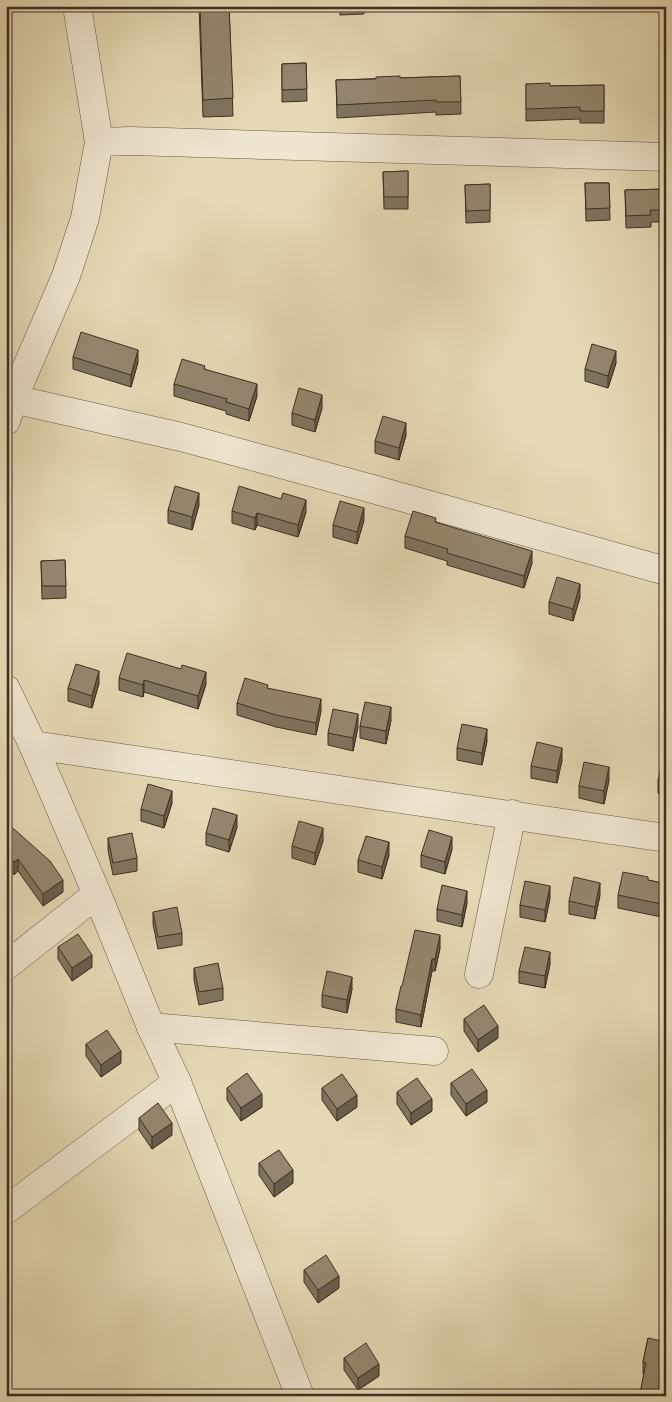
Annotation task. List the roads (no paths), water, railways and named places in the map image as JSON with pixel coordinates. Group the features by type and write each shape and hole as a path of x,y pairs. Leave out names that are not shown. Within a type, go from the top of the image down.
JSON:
{"street":[{"path":"77,6 99,142 85,218 66,276 10,410 190,440 378,490 666,571"},
{"path":"99,142 666,157"},
{"path":"9,704 33,745 97,894 151,1027 178,1082 300,1396"},
{"path":"33,745 666,838"},
{"path":"479,974 512,814"},
{"path":"6,966 97,894"},
{"path":"151,1027 434,1051"},
{"path":"6,1210 178,1082"}]}
